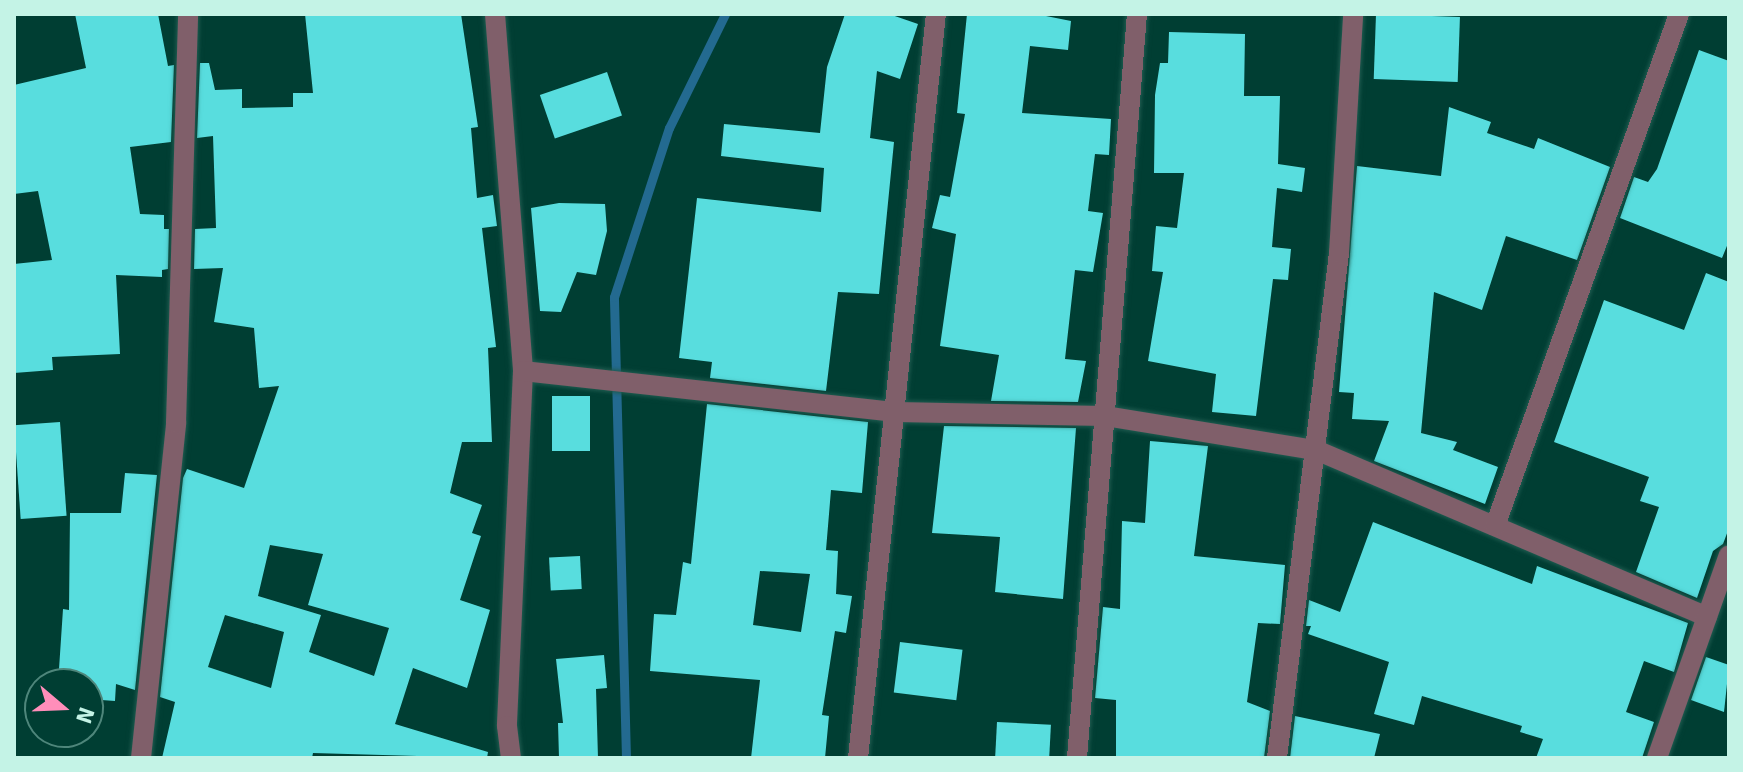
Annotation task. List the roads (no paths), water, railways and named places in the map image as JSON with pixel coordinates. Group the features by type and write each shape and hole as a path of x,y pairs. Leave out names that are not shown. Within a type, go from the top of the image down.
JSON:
{"street":[{"path":"141,758 176,423 188,14"},
{"path":"495,14 523,371 507,726 511,758"},
{"path":"858,758 936,14"},
{"path":"1077,758 1137,14"},
{"path":"1277,758 1339,253 1353,14"},
{"path":"1495,526 1679,14"},
{"path":"523,371 573,373 896,412 1105,416 1316,450 1707,617"},
{"path":"1657,758 1729,555"}],"waterway":[{"path":"626,758 614,297 669,128 725,14"}]}
